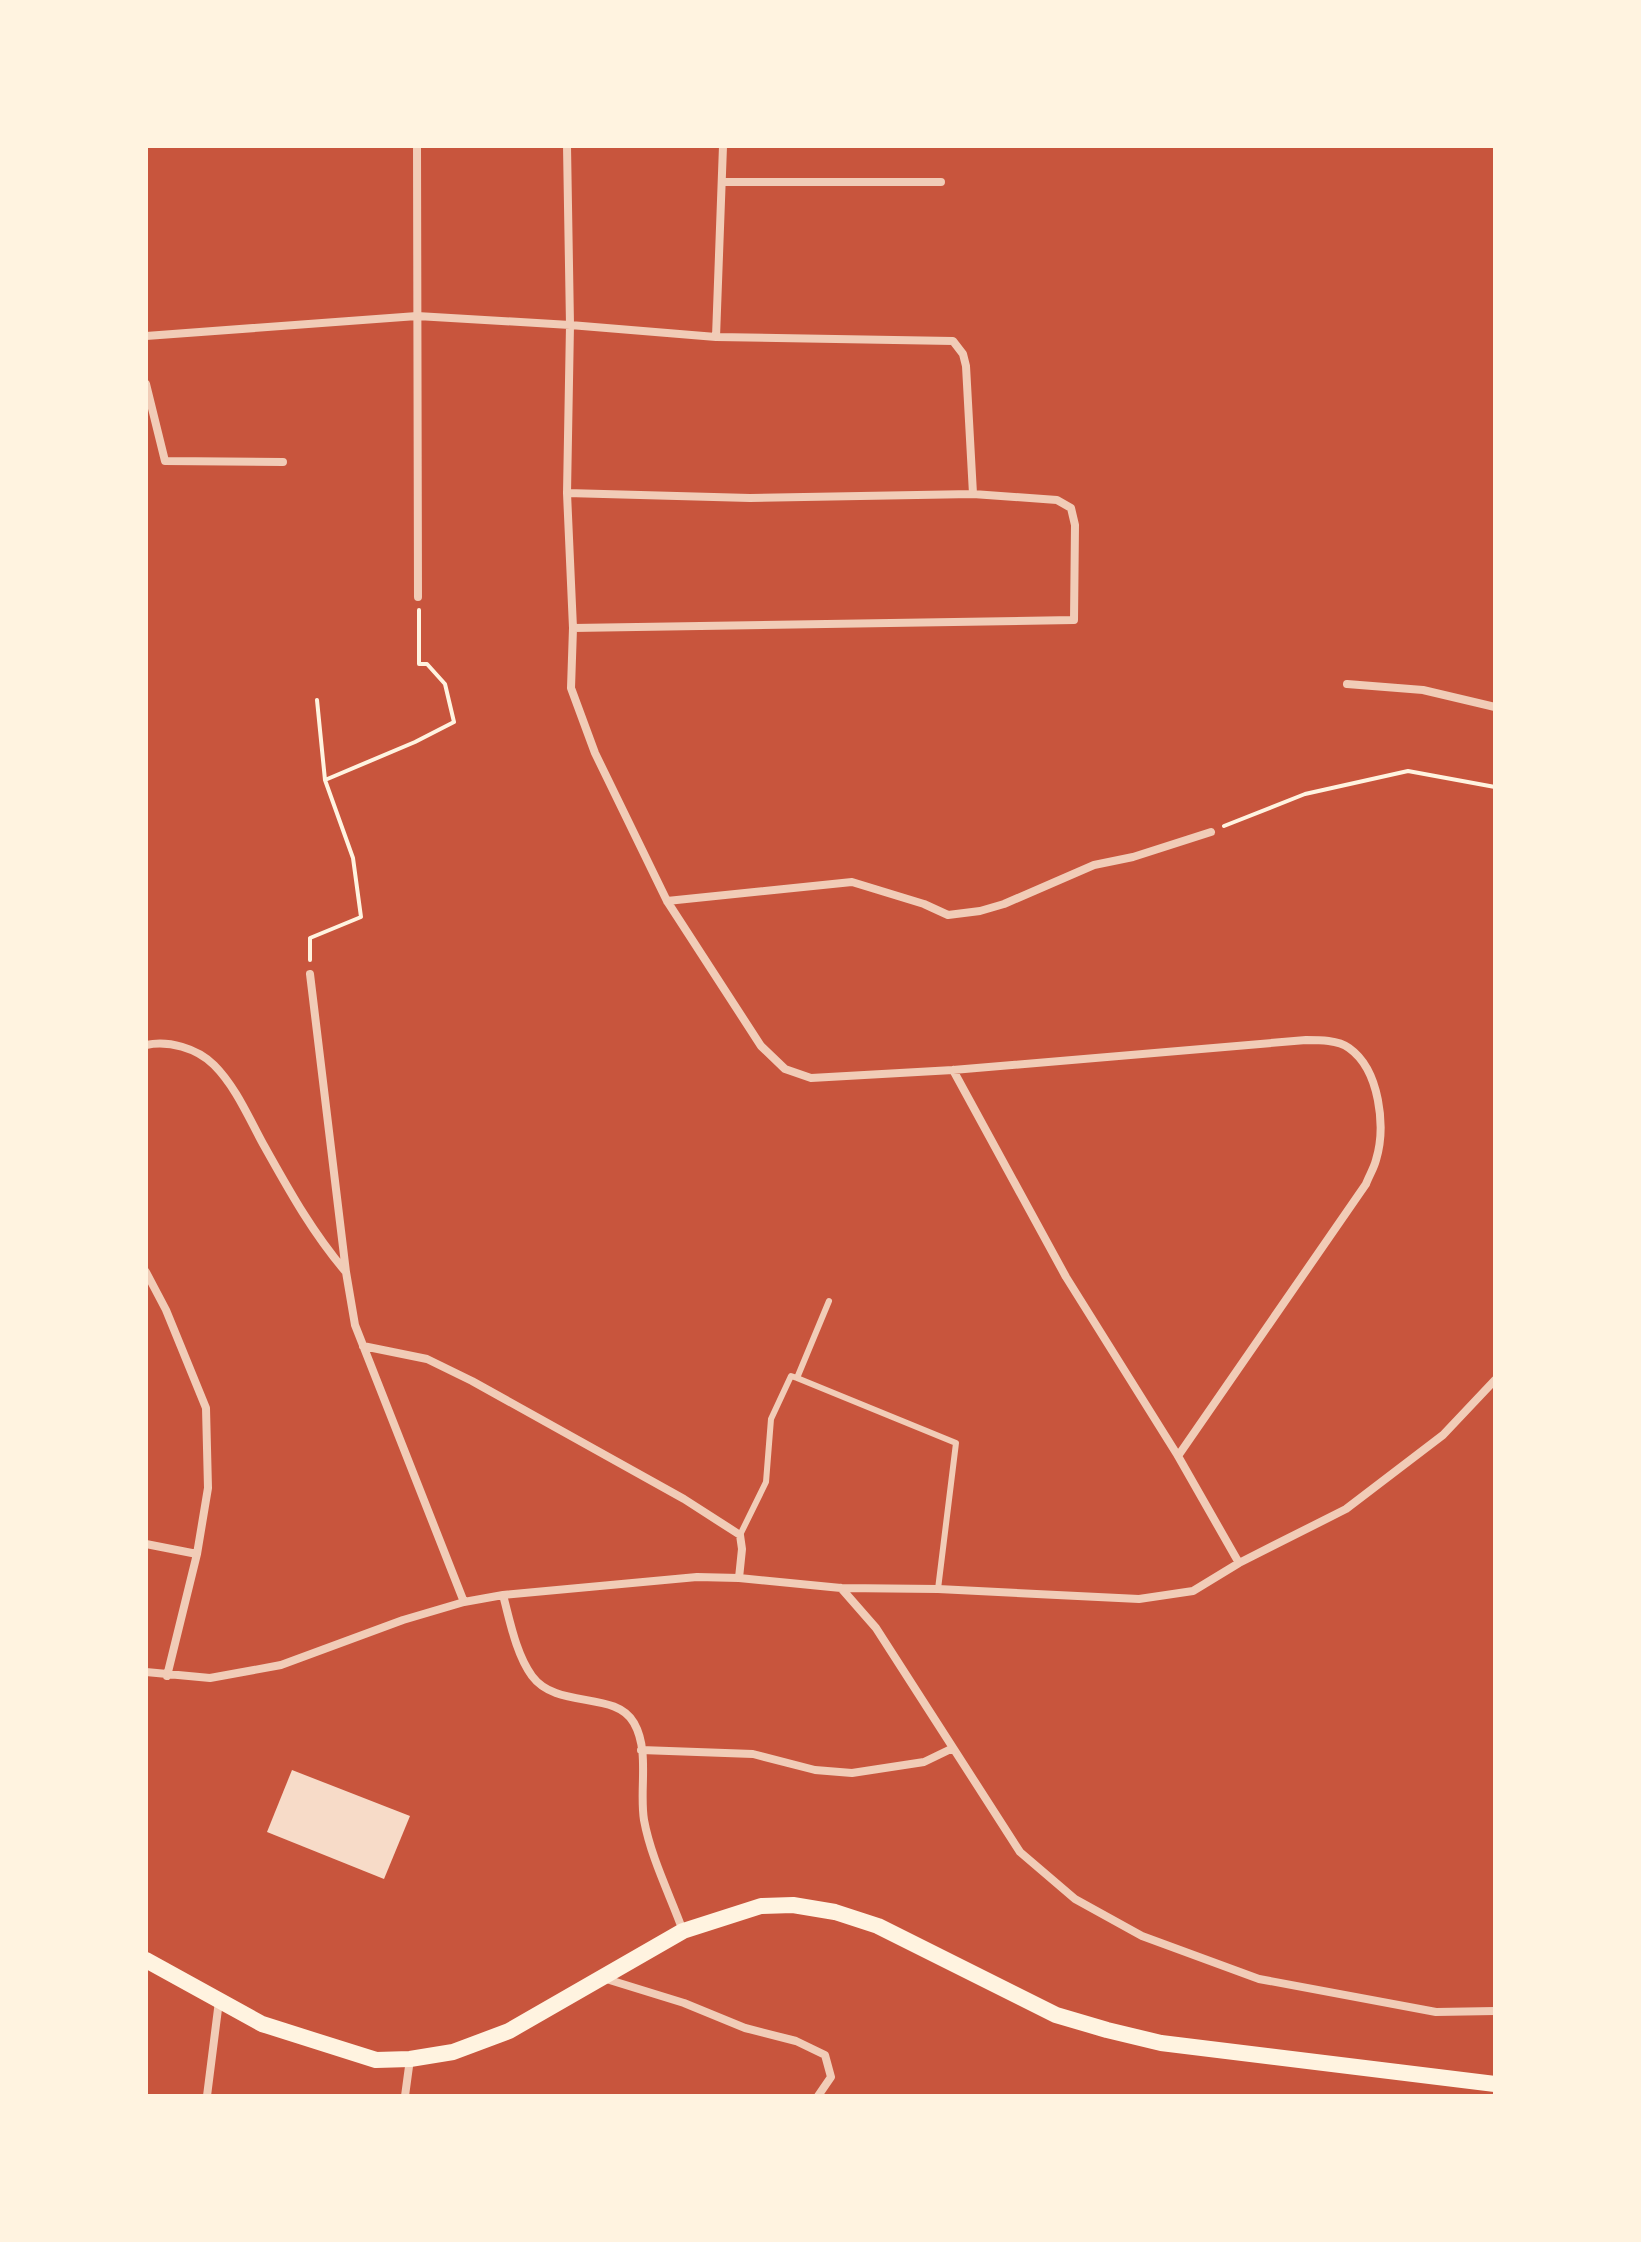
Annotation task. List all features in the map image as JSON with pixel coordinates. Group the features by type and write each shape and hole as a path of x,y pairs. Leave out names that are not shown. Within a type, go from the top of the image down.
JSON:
{"main road":[{"path":"146,1960 262,2024 376,2060 410,2059 453,2052 509,2031 683,1931 761,1906 815,1907 878,1926 1034,2005 1107,2030 1161,2043 1495,2084"}],"street":[{"path":"417,146 418,597"},
{"path":"567,146 570,325 567,493 573,628 571,688 595,753 667,901 761,1046 785,1069 811,1078 953,1070 1306,1040 1347,1046 1362,1060 1372,1078 1381,1126 1377,1159 1366,1184 1178,1456"},
{"path":"716,337 723,146"},
{"path":"722,182 941,182"},
{"path":"146,336 417,316 716,337 953,341 963,354 966,366 973,494"},
{"path":"146,384 165,461 283,462"},
{"path":"567,493 750,498 973,494 1057,500 1071,508 1075,525 1074,620 573,628"},
{"path":"1347,684 1423,690 1495,707"},
{"path":"667,901 852,882 924,904 948,915 980,911 1004,904 1094,865 1133,857 1211,832"},
{"path":"310,974 355,1325 464,1602"},
{"path":"146,1045 161,1041 189,1050 212,1063 231,1087 309,1226 346,1272"},
{"path":"953,1070 1066,1277 1178,1456 1239,1563"},
{"path":"146,1272 166,1310 206,1408 208,1488 197,1554 167,1676"},
{"path":"363,1346 427,1359 684,1499 740,1535 739,1578"},
{"path":"146,1672 210,1678 281,1665 403,1620 464,1602 503,1595 697,1577 841,1588 938,1589 1139,1599 1193,1591 1239,1563 1346,1509 1443,1435 1495,1380"},
{"path":"146,1544 197,1554"},
{"path":"841,1588 876,1628 1020,1852 1075,1899 1142,1936 1259,1979 1436,2012 1495,2011"},
{"path":"503,1595 531,1675 547,1691 614,1706 626,1712 635,1723 641,1750 644,1818 683,1931"},
{"path":"641,1750 753,1754 815,1770 852,1773 924,1762 953,1748"},
{"path":"602,1978 684,2003 745,2028 796,2041 825,2055 831,2077 818,2096"},
{"path":"207,2096 219,2000"},
{"path":"405,2096 410,2059"}],"lane":[{"path":"797,1378 829,1301"},
{"path":"740,1535 766,1482 771,1419 791,1376 956,1443 938,1589"}],"path":[{"path":"325,780 454,722 445,684 427,664 419,664 418,597"},
{"path":"310,974 310,938 361,917 353,858 325,780 317,700"},
{"path":"1211,832 1305,794 1408,771 1495,787"}],"building":[{"path":"292,1770 410,1816 384,1879 267,1832"}]}
